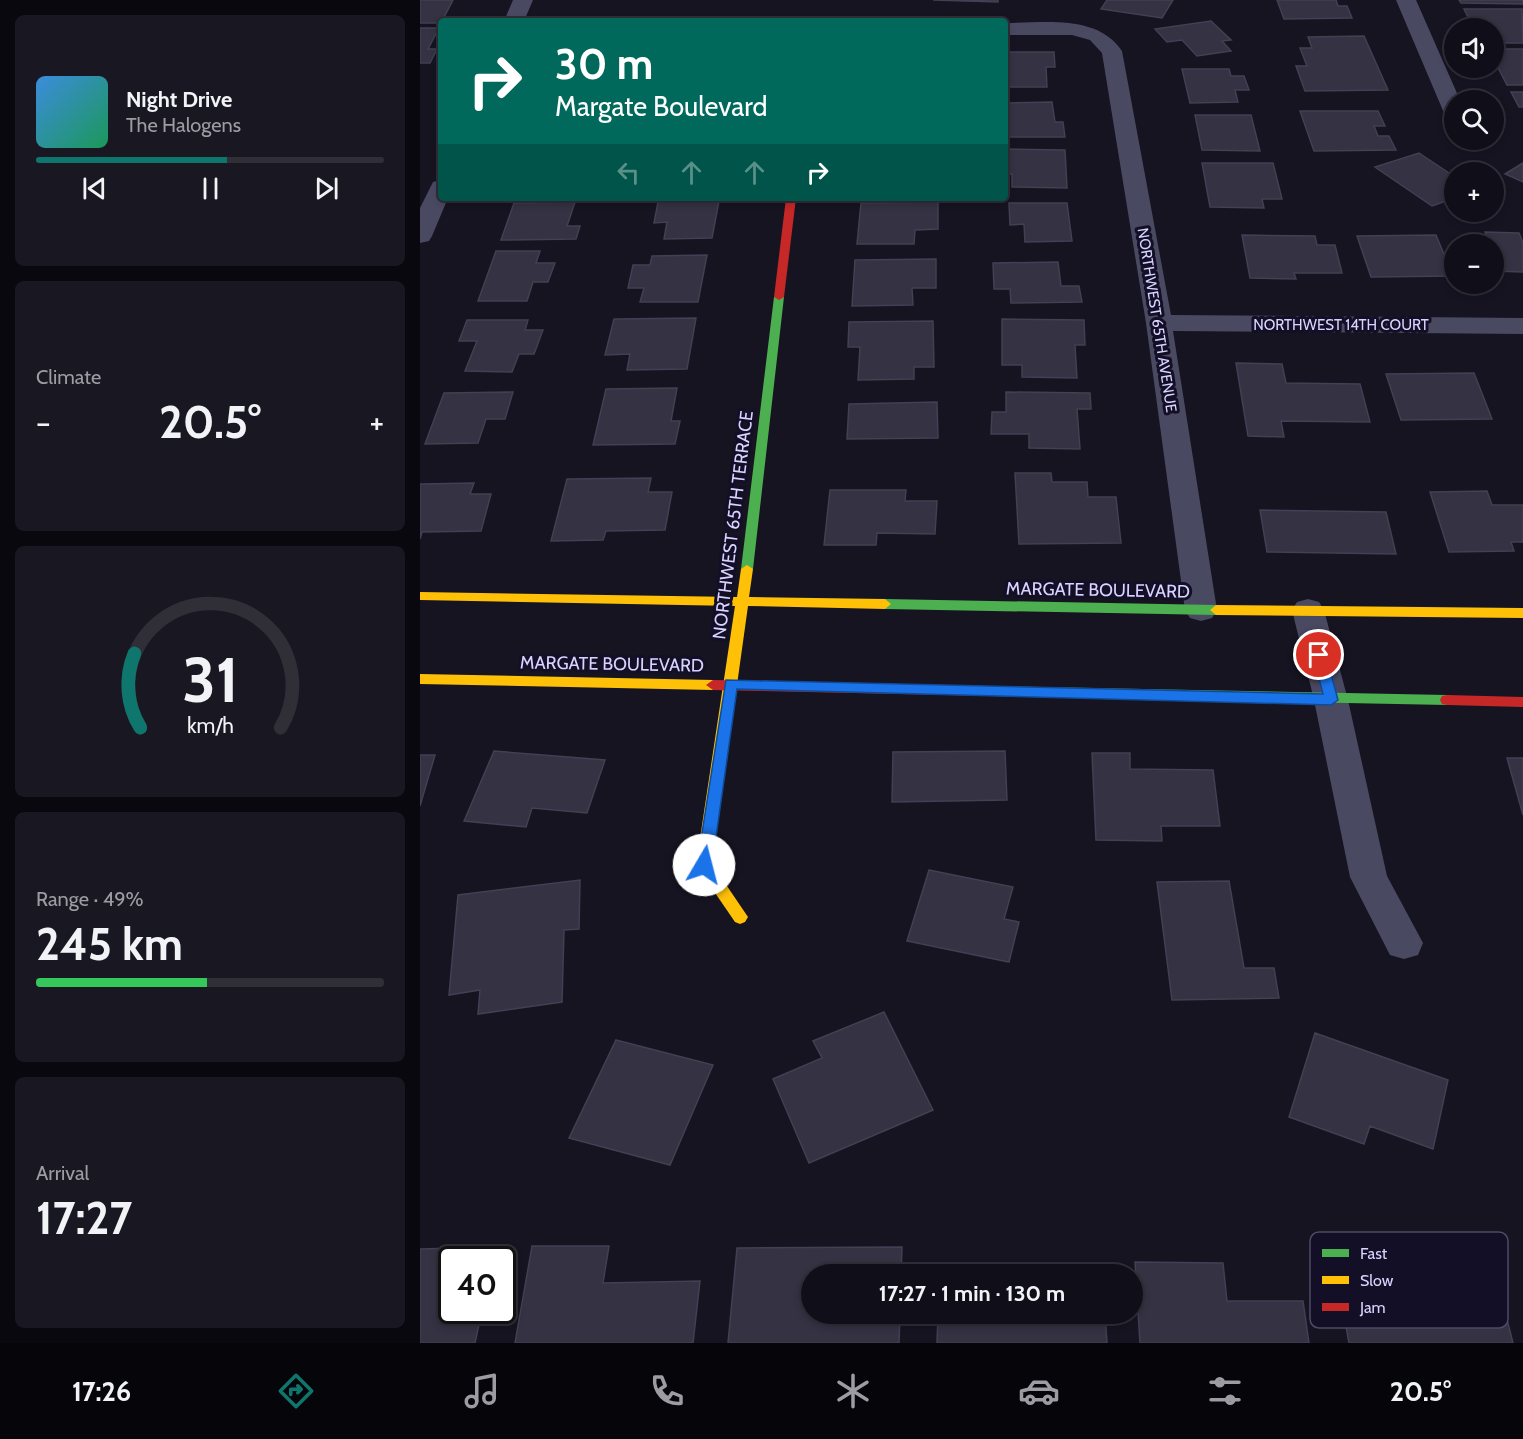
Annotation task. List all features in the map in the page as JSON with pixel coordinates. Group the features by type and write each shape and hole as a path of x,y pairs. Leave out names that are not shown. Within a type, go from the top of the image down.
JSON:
{"street":[{"path":"515,18 523,0"},
{"path":"1406,0 1445,90"},
{"name":"NORTHWEST 65TH AVENUE","path":"1008,29 1073,29 1097,36 1112,51 1159,323 1201,610"},
{"path":"420,236 438,195"},
{"name":"NORTHWEST 65TH TERRACE","path":"740,917 704,865 743,601 791,201"},
{"name":"NORTHWEST 14TH COURT","path":"1159,323 1523,326"},
{"name":"MARGATE BOULEVARD","path":"420,596 1201,610 1523,613"},
{"path":"1308,610 1331,700 1369,877 1404,943"},
{"name":"MARGATE BOULEVARD","path":"420,679 731,684 1331,700 1523,702"}],"building":[{"path":"420,0 453,0 444,18 438,18 438,23 420,23"},
{"path":"933,0 998,0 998,2"},
{"path":"1107,0 1173,0 1162,18 1101,9"},
{"path":"1277,0 1336,0 1338,6 1347,6 1352,18 1284,19"},
{"path":"1459,0 1523,0 1523,4 1461,3"},
{"path":"1464,9 1522,9 1523,43 1504,43 1504,18 1468,18"},
{"path":"1211,21 1231,40 1222,41 1231,51 1197,56 1182,40 1167,42 1155,29"},
{"path":"420,28 438,28 428,49 437,49 430,63 420,63"},
{"path":"1364,36 1388,90 1305,91 1296,66 1307,66 1300,48 1312,48 1308,37"},
{"path":"1504,49 1523,49 1523,85 1507,85 1503,78"},
{"path":"1008,52 1054,52 1055,67 1046,67 1047,87 1008,87"},
{"path":"1182,69 1229,69 1231,76 1244,76 1249,90 1235,90 1238,102 1190,103"},
{"path":"1511,92 1523,92 1523,107 1519,107"},
{"path":"1052,102 1055,122 1063,122 1065,137 1008,137 1008,103"},
{"path":"1300,111 1378,111 1385,126 1374,126 1378,136 1389,136 1396,150 1314,151"},
{"path":"1195,115 1251,115 1260,151 1202,150"},
{"path":"1008,149 1065,150 1067,188 1012,187 1012,174 1008,174"},
{"path":"1419,153 1444,170 1444,202 1432,206 1375,167"},
{"path":"1202,163 1273,163 1282,199 1262,199 1264,208 1210,207"},
{"path":"1523,163 1523,182 1505,174"},
{"path":"719,201 712,238 664,239 667,222 654,223 658,202"},
{"path":"575,202 567,226 580,226 576,239 501,240 514,203"},
{"path":"938,202 938,229 915,230 914,244 857,244 861,203"},
{"path":"1009,203 1067,203 1072,241 1025,242 1024,224 1010,225"},
{"path":"1485,232 1519,233 1523,243 1523,272 1504,271 1504,234 1486,234"},
{"path":"1242,235 1315,236 1317,245 1335,245 1342,273 1294,273 1296,279 1250,278"},
{"path":"1436,235 1444,254 1444,276 1371,277 1357,236"},
{"path":"496,251 540,251 536,263 555,263 548,282 533,282 527,301 478,301"},
{"path":"707,255 698,302 640,302 644,288 628,288 633,265 650,265 652,256"},
{"path":"936,259 936,288 912,288 913,305 852,306 855,260"},
{"path":"1058,262 1061,286 1079,286 1082,302 1011,303 1010,289 994,289 993,263"},
{"path":"696,318 687,369 627,370 630,354 605,355 614,319"},
{"path":"1002,319 1084,320 1085,345 1075,345 1077,378 1022,377 1022,365 1002,365"},
{"path":"467,320 528,320 525,330 543,330 534,354 519,354 512,372 465,371 477,341 459,341"},
{"path":"933,321 934,367 914,367 914,379 858,380 860,347 848,347 849,322"},
{"path":"1236,363 1282,364 1286,383 1360,384 1370,422 1281,421 1284,437 1248,436"},
{"path":"1474,373 1492,419 1401,420 1386,374"},
{"path":"677,388 671,421 680,421 675,444 593,445 606,389"},
{"path":"513,392 505,419 486,419 478,443 425,444 444,393"},
{"path":"1006,392 1090,393 1091,409 1077,409 1080,449 1029,448 1029,434 991,434 992,412 1006,412"},
{"path":"937,402 938,438 847,439 849,404"},
{"path":"1015,473 1051,473 1052,482 1087,482 1088,497 1116,497 1121,543 1019,544"},
{"path":"651,478 648,492 672,492 665,530 606,531 603,540 551,541 567,479"},
{"path":"474,483 470,494 491,494 481,531 422,532 420,539 420,484"},
{"path":"830,490 906,490 905,501 937,501 935,534 877,533 876,545 824,545"},
{"path":"1487,491 1492,505 1523,505 1523,542 1511,542 1514,551 1449,552 1430,492"},
{"path":"1260,510 1386,512 1396,554 1267,552"},
{"path":"494,751 605,760 587,813 532,808 526,827 464,821"},
{"path":"1005,751 1007,800 892,802 893,752"},
{"path":"1092,753 1130,753 1130,769 1213,770 1220,826 1161,826 1162,841 1096,840"},
{"path":"420,755 435,755 420,806"},
{"path":"1507,758 1523,758 1523,815"},
{"path":"929,870 1013,887 1004,919 1019,922 1009,962 907,941"},
{"path":"580,880 579,929 564,930 562,1002 478,1014 480,990 449,995 458,895"},
{"path":"1229,881 1244,968 1274,968 1279,998 1172,1000 1157,882"},
{"path":"884,1012 933,1110 809,1163 773,1079 822,1058 813,1041"},
{"path":"1315,1033 1448,1080 1433,1149 1370,1126 1364,1144 1289,1117"},
{"path":"616,1040 713,1065 670,1165 569,1138"},
{"path":"532,1246 609,1246 603,1283 700,1281 693,1343 515,1343"},
{"path":"902,1247 901,1264 801,1264 801,1324 900,1324 899,1343 728,1343 737,1248"},
{"path":"438,1248 438,1324 479,1324 475,1343 420,1343 420,1249"},
{"path":"1135,1262 1223,1263 1227,1301 1303,1301 1309,1343 1140,1343 1139,1324 1143,1324 1143,1264 1135,1264"},
{"path":"1508,1323 1513,1343 1349,1343 1346,1328 1508,1328"},
{"path":"938,1324 1106,1324 1107,1343 937,1343"}],"traffic: fast":[{"path":"747,569 779,297"},
{"path":"885,604 1216,610"},
{"path":"991,691 1447,700"}],"traffic: slow":[{"path":"740,917 704,865 747,569"},
{"path":"420,596 885,604"},
{"path":"1216,610 1523,613"},
{"path":"420,679 713,685"}],"traffic: jam":[{"path":"779,297 791,201"},
{"path":"713,685 991,691"},
{"path":"1447,700 1523,702"}],"route":[{"path":"704,865 731,684 1331,700 1319,655"}]}
